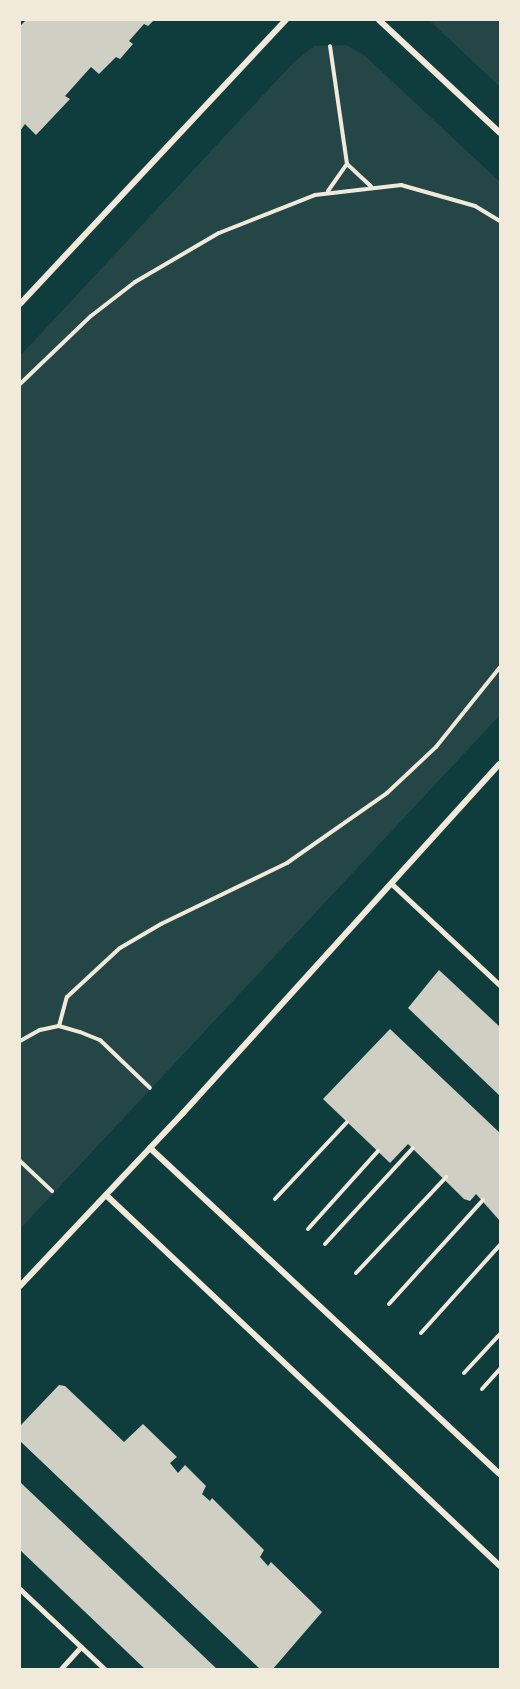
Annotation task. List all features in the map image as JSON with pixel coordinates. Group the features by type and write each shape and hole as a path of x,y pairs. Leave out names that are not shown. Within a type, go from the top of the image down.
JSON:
{"street":[{"path":"20,304 286,20"},
{"path":"379,20 501,133"},
{"path":"20,1286 150,1148 390,882 501,764"},
{"path":"150,1148 501,1474"},
{"path":"106,1195 501,1566"}],"lane":[{"path":"390,882 501,985"},
{"path":"20,1588 105,1670"},
{"path":"60,1670 81,1647"}],"path":[{"path":"330,46 347,164 371,186"},
{"path":"328,192 347,164"},
{"path":"20,384 91,316 168,261 269,212 328,192 371,186 401,185 433,192 475,206 501,221"},
{"path":"59,1026 67,997 120,948 161,924 287,863 387,794 436,747 501,667"},
{"path":"20,1041 40,1030 59,1026 100,1040 150,1088"},
{"path":"275,1199 346,1122"},
{"path":"325,1244 413,1148"},
{"path":"308,1229 378,1151"},
{"path":"20,1161 52,1191"},
{"path":"356,1273 446,1177"},
{"path":"389,1304 483,1200"},
{"path":"421,1333 501,1245"},
{"path":"464,1373 501,1334"},
{"path":"482,1389 501,1369"}],"shaded area":[{"path":"429,20 500,20 500,87"},
{"path":"346,45 364,55 500,182 500,715 20,1229 20,356 294,62 314,46"}],"building":[{"path":"26,20 154,20 148,26 144,24 129,41 133,44 120,59 116,57 99,74 91,67 65,96 70,99 36,135 25,124 20,131 20,26"},
{"path":"439,970 500,1027 500,1096 408,1008"},
{"path":"390,1029 500,1133 500,1221 476,1194 470,1201 464,1199 408,1144 390,1163 323,1099"},
{"path":"59,1385 65,1386 124,1442 143,1424 177,1457 170,1463 178,1473 185,1465 206,1486 202,1494 210,1501 212,1498 264,1550 260,1557 268,1566 271,1562 322,1612 272,1670 261,1670 20,1441 20,1426"},
{"path":"20,1482 218,1670 146,1670 20,1550"}]}
